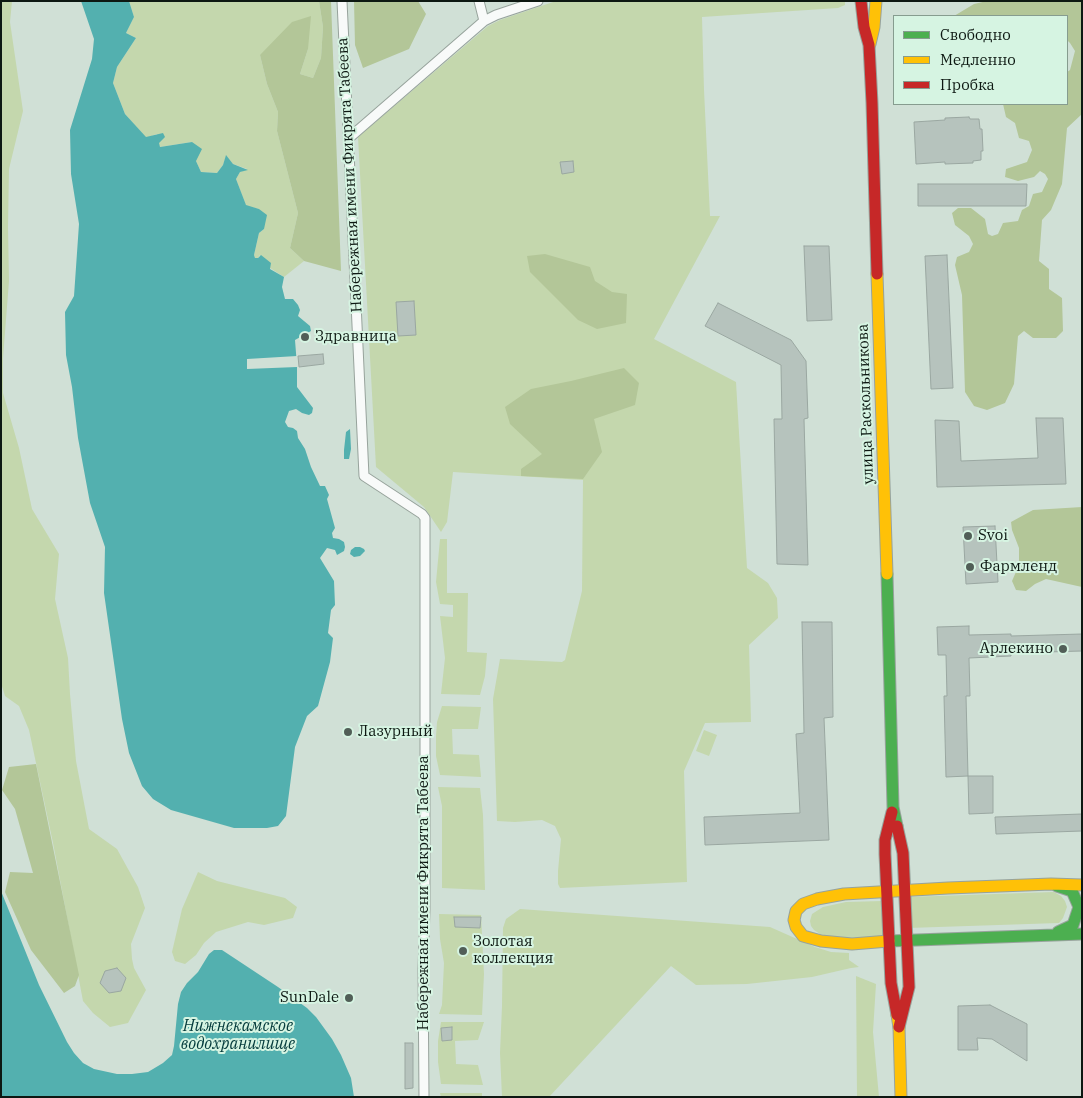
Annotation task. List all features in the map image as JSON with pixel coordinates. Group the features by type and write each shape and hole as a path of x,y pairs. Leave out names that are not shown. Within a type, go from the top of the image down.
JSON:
{"street":[{"name":"Набережная имени Фикрята Табеева","path":"342,1 364,476 422,514 425,518 424,1097"},
{"path":"478,1 484,21"},
{"path":"349,138 484,21 538,1"},
{"name":"улица Раскольникова","path":"861,1 864,27 869,45 888,600 893,808 903,853 909,988 899,1027"},
{"path":"869,45 874,27 876,1"},
{"name":"улица Раскольникова","path":"893,808 885,840 885,854 888,942 891,983 899,1027 901,1097"},
{"path":"1051,884 1072,892 1079,907 1073,926 1051,935"},
{"path":"1082,884 948,888 844,894 817,899 803,904 796,911 794,920 796,927 807,938 845,944 1082,934"}],"green space":[{"path":"1,1 12,1 10,22 23,111 9,169 9,281 3,358 3,393 19,448 32,509 59,554 55,599 68,658 76,761 89,829 117,849 138,887 145,908 131,944 134,968 146,990 128,1023 110,1027 93,1013 83,1001 29,730 19,706 5,696 1,683"},
{"path":"129,1 319,1 323,27 321,58 313,78 300,74 308,49 260,55 267,84 278,112 277,131 298,213 290,248 304,261 284,277 270,268 260,255 258,258 255,258 259,233 264,229 259,209 246,206 236,179 240,172 247,169 233,164 226,156 223,165 217,173 201,172 196,161 192,142 160,147 157,134 146,138 125,114 113,83 117,67 136,38 126,33 134,17"},
{"path":"319,1 331,1 341,271 304,261 290,248 298,213 277,131 278,112 267,84 260,55 292,22 311,16 308,49 300,74 313,78 321,58 323,27"},
{"path":"354,1 418,1 426,14 409,49 363,68 355,45"},
{"path":"556,1 845,1 845,5 838,8 702,17 710,216 720,216 654,339 736,382 747,568 768,583 777,598 778,618 749,645 751,722 705,723 684,771 687,882 560,888 558,884 558,871 561,839 555,826 542,820 497,821 493,699 500,659 562,662 565,660 582,591 583,480 453,472 447,522 441,532 424,507 376,467 358,137 488,26"},
{"path":"987,1 1082,2 1082,114 1067,128 1062,184 1051,210 1042,220 1039,261 1049,269 1049,289 1062,298 1063,331 1056,338 1033,338 1024,331 1018,336 1014,384 1005,403 987,410 974,406 965,392 962,295 955,265 957,257 969,252 973,244 969,236 955,225 952,213 958,208 971,208 985,219 988,234 992,236 998,234 1003,223 1018,221 1022,210 1029,206 1033,194 1042,192 1048,179 1040,171 1034,177 1018,181 1005,177 1006,169 1027,162 1032,150 1029,141 1019,138 1015,123 1006,117 1003,105 1068,105 1068,71 1075,51 1068,41 1068,15 956,15 974,4"},
{"path":"545,254 590,267 595,281 612,292 627,294 626,323 597,329 578,320 530,272 527,256"},
{"path":"624,368 639,383 635,405 594,419 602,452 583,479 521,476 521,469 542,454 510,424 505,407 531,389"},
{"path":"1082,507 1082,587 1046,579 1026,591 1016,590 1012,581 1019,565 1019,548 1011,522 1033,510"},
{"path":"440,539 447,539 447,593 468,593 467,652 487,653 485,676 480,695 441,694 445,658 440,616 453,617 453,605 440,604 436,582"},
{"path":"442,706 481,707 478,729 452,729 453,754 479,755 481,777 440,775 436,756 436,736 437,722"},
{"path":"704,730 717,735 709,756 696,751"},
{"path":"36,764 79,975 75,986 64,993 31,950 5,892 10,872 33,873 15,809 2,790 9,767"},
{"path":"438,787 480,788 483,815 485,890 442,888 442,806"},
{"path":"198,872 217,881 285,898 297,907 293,918 264,925 248,922 216,932 204,943 196,955 185,964 175,961 172,952 182,909"},
{"path":"1054,892 1061,896 1067,907 1059,923 908,928 908,897"},
{"path":"882,901 884,938 850,940 823,936 811,926 812,914 823,907 846,902"},
{"path":"520,909 770,927 815,947 831,952 849,953 849,960 859,967 812,977 747,984 696,985 671,966 549,1097 502,1097 500,1053 503,928 506,919"},
{"path":"439,914 481,915 484,974 482,1015 439,1014 442,1005 444,963 440,939"},
{"path":"856,976 876,984 873,1032 879,1097 857,1097"},
{"path":"441,1022 484,1022 478,1040 455,1041 456,1064 478,1065 483,1085 441,1084 438,1041"},
{"path":"440,1093 482,1093 482,1097 441,1097"}],"water":[{"path":"81,1 129,1 134,17 126,33 136,38 117,67 113,83 125,114 146,137 163,133 165,137 159,143 160,147 192,142 202,149 196,161 201,172 217,173 223,165 226,155 233,164 248,170 240,172 236,179 246,205 259,209 267,215 264,229 259,233 255,258 261,255 271,263 270,269 284,277 282,287 285,299 293,299 300,310 298,316 310,326 311,331 295,340 297,387 313,408 312,413 309,415 296,409 289,411 285,422 288,427 297,431 298,438 305,449 320,486 325,486 329,495 327,499 335,528 332,533 333,538 344,542 345,547 344,551 337,555 335,550 327,548 320,558 334,581 335,605 331,610 328,633 333,638 330,662 318,706 307,716 295,747 286,816 278,826 234,828 171,810 153,799 142,786 129,753 122,719 104,593 105,547 90,503 66,355 65,312 74,296 79,224 71,174 70,130 92,59 94,39"},
{"path":"350,429 351,449 349,459 344,459 346,432"},
{"path":"355,547 360,547 365,551 360,556 354,557 350,554 351,550"},
{"name":"Нижнекамское водохранилище","path":"1,891 39,985 67,1042 83,1063 94,1069 117,1074 132,1074 148,1072 163,1063 172,1055 181,992 198,972 209,954 214,950 222,950 278,987 316,1017 341,1055 351,1078 354,1097 1,1097"}],"pier":[{"path":"297,356 297,367 247,369 247,359"}],"building":[{"path":"969,117 970,119 979,119 980,129 982,129 983,151 981,151 981,160 973,161 973,163 916,164 914,122"},
{"path":"573,161 574,172 562,174 560,162"},
{"path":"918,184 1027,184 1026,206 918,206"},
{"path":"804,246 829,246 832,320 807,321"},
{"path":"947,255 953,388 931,389 925,256"},
{"path":"414,301 416,335 398,336 396,302"},
{"path":"718,303 791,340 806,361 808,418 804,419 808,565 777,564 774,419 782,419 781,365 705,326"},
{"path":"323,354 324,364 299,367 298,356"},
{"path":"1036,418 1063,418 1066,484 937,487 935,420 959,421 961,461 1038,458"},
{"path":"995,526 998,582 966,584 963,527"},
{"path":"802,622 832,622 833,717 824,718 829,840 705,845 704,817 800,813 796,734 804,733"},
{"path":"969,626 969,635 1082,634 1082,651 1011,653 1011,656 969,658 970,696 966,696 968,776 946,777 944,696 947,696 946,655 938,655 937,627"},
{"path":"968,776 993,776 993,813 969,814"},
{"path":"1082,814 1082,831 996,834 995,817"},
{"path":"454,917 481,917 480,928 455,927"},
{"path":"117,968 126,978 121,991 109,993 100,983 105,971"},
{"path":"990,1005 1027,1024 1027,1061 992,1039 977,1038 978,1050 958,1050 958,1006"},
{"path":"452,1027 452,1040 442,1041 441,1028"},
{"path":"405,1043 413,1043 413,1088 405,1089"}],"traffic: fast":[{"path":"887,574 893,807 897,826"},
{"path":"1057,886 1072,891 1079,907 1073,925 1058,932"},
{"path":"889,941 1082,934"}],"traffic: slow":[{"path":"870,44 874,27 876,1"},
{"path":"877,274 887,574"},
{"path":"889,941 852,944 821,941 803,936 796,927 794,920 796,911 803,904 817,899 844,894 1051,884 1082,885"},
{"path":"897,1015 901,1097"}],"traffic: jam":[{"path":"861,1 864,27 869,45 877,274"},
{"path":"892,812 885,840 885,854 891,983 897,1015"},
{"path":"897,826 903,853 909,987 899,1027"}],"place":[{"name":"Здравница","path":"305,337"},
{"name":"Svoi","path":"968,536"},
{"name":"Фармленд","path":"970,567"},
{"name":"Арлекино","path":"1063,649"},
{"name":"Лазурный","path":"348,732"},
{"name":"Золотая коллекция","path":"463,951"},
{"name":"SunDale","path":"349,998"}]}
